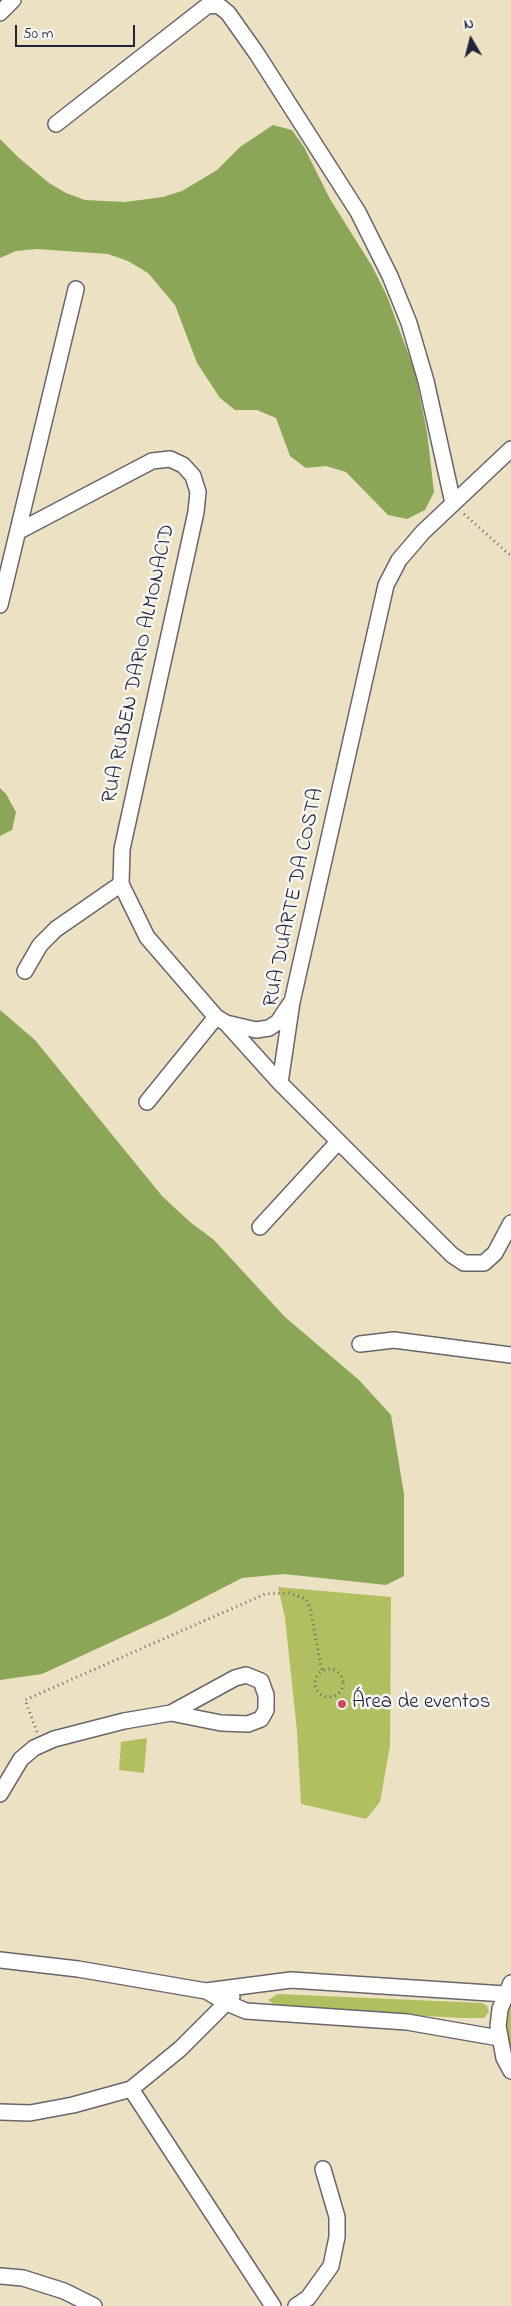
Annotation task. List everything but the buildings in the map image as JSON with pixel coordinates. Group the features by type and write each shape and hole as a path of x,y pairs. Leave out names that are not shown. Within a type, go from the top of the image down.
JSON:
{"street":[{"path":"0,13 13,0"},
{"path":"56,124 207,6 218,5 228,13 358,212 390,276 409,323 426,381 453,504"},
{"path":"0,605 19,531 42,421 76,289"},
{"name":"RUA DUARTE DA COSTA","path":"280,1083 292,1002 386,585 399,560 453,504 511,449"},
{"name":"RUA RUBEN DARIO ALMONACID","path":"19,531 152,461 170,459 184,465 193,476 198,492 196,512 122,849 121,884 147,937 280,1083"},
{"path":"25,971 40,945 56,929 121,884"},
{"path":"148,1102 221,1020 256,1030 270,1028 278,1022 292,1002"},
{"path":"280,1083 452,1255 464,1263 484,1262 496,1253 511,1223"},
{"path":"260,1226 338,1142"},
{"path":"360,1344 394,1340 511,1355"},
{"path":"0,1794 21,1759 42,1744 124,1721 171,1713 235,1678 246,1675 261,1681 266,1695 264,1715 261,1719 248,1724 221,1723 171,1713"},
{"path":"0,1960 78,1969 206,1991 291,1980 508,1989 498,2026 499,2038 511,2072"},
{"path":"0,2112 30,2113 131,2089 180,2049 227,2003 240,1986"},
{"path":"206,1991 246,2011 407,2022 499,2038"},
{"path":"131,2089 273,2306"},
{"path":"296,2306 308,2298 331,2266 337,2236 338,2217 323,2169"},
{"path":"0,2276 31,2281 64,2291 94,2306"}],"path":[{"path":"453,504 511,556"},
{"path":"42,1744 25,1700 264,1594 290,1593 306,1599 310,1608 322,1672 315,1683 318,1691 330,1697 338,1694 342,1686 341,1677 335,1671 322,1672"}],"green space":[{"path":"273,125 292,130 304,147 330,199 372,266 387,296 415,372 427,432 434,492 425,510 407,519 388,515 346,472 326,466 306,468 290,456 276,418 257,410 235,410 220,398 197,363 175,305 148,273 128,261 108,254 36,249 16,251 0,258 0,139 49,183 66,193 85,200 125,202 163,197 182,191 217,170 240,147"},
{"path":"0,788 6,794 16,812 12,830 0,836"},
{"path":"0,1010 35,1040 162,1196 190,1222 214,1240 285,1317 359,1380 391,1415 404,1494 404,1576 386,1585 284,1574 242,1578 168,1616 42,1674 0,1680"},
{"name":"Área de eventos","path":"278,1587 391,1597 390,1746 380,1802 366,1819 301,1804 297,1731 285,1618"},
{"path":"147,1738 144,1773 119,1770 121,1742"},
{"path":"511,1983 511,2071 504,2058 505,1994"},
{"path":"278,1994 482,2003 487,2006 489,2012 484,2018 461,2018 278,2007 268,2000"}],"place":[{"name":"Área de eventos","path":"342,1704"}]}
